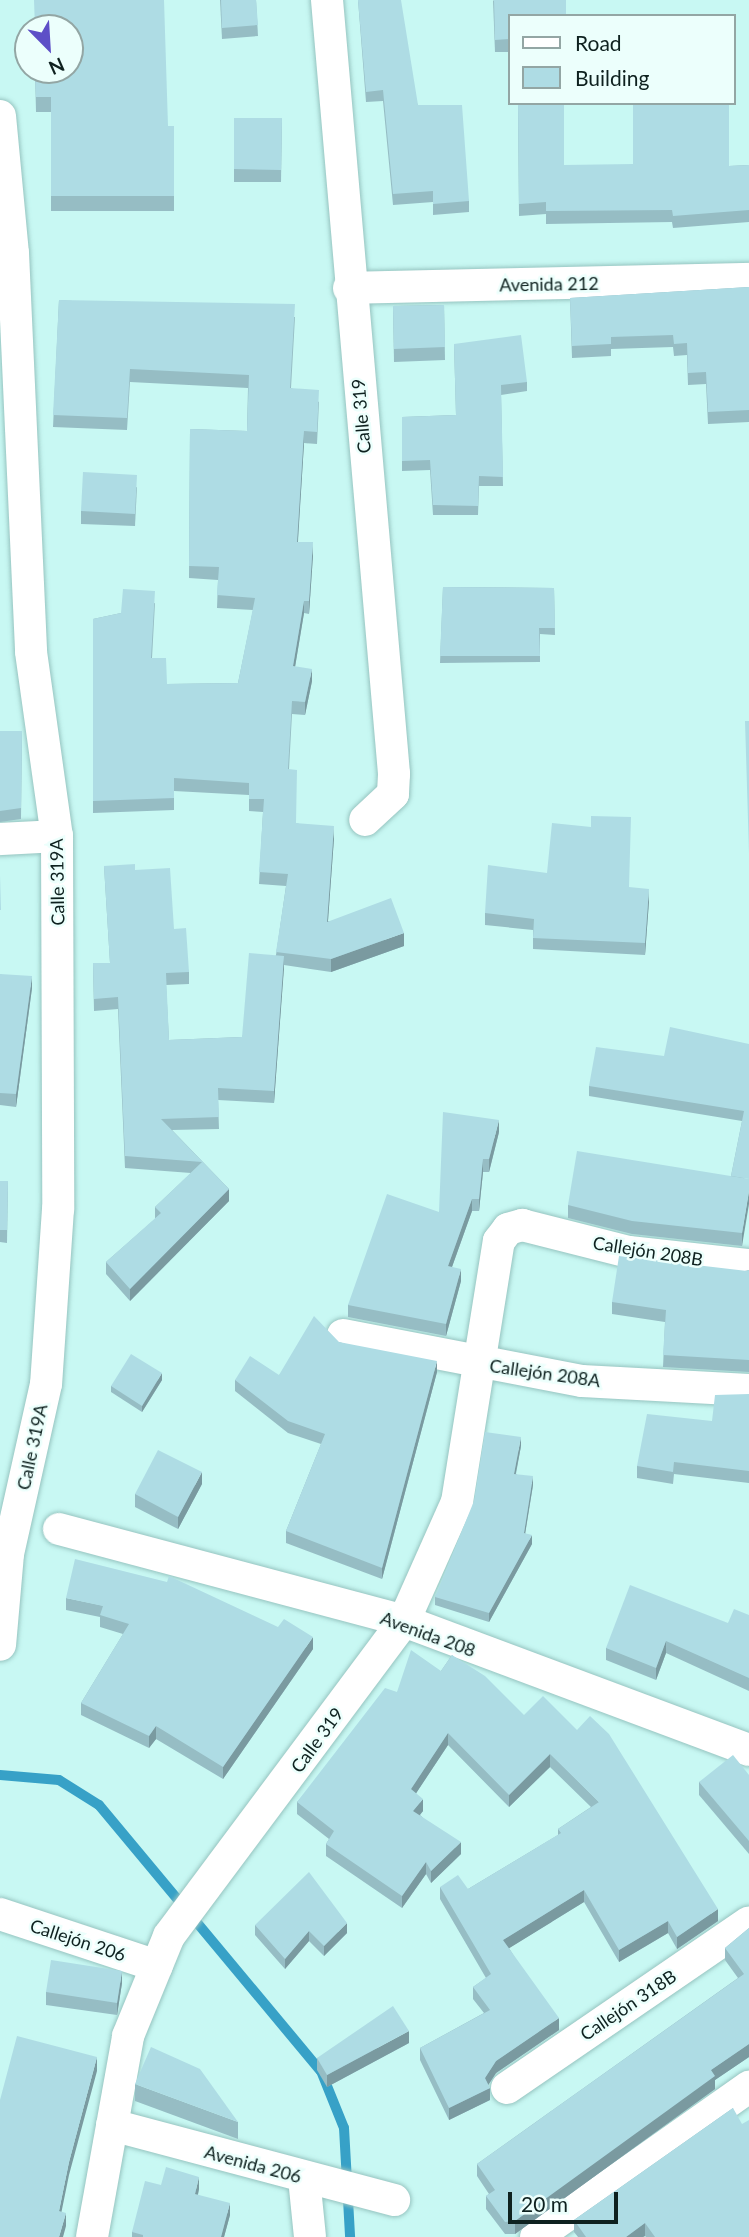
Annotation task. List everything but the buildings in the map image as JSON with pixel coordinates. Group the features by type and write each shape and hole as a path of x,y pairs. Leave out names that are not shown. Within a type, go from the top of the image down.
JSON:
{"street":[{"name":"Calle 319","path":"327,0 349,288 394,774 393,794 365,820"},
{"name":"Calle 319A","path":"0,116 31,652 57,836 58,1209 46,1384 4,1554 0,1645"},
{"name":"Avenida 212","path":"349,288 749,279"},
{"path":"0,839 57,836"},
{"name":"Callejón 208B","path":"508,1229 523,1225 629,1252 749,1265"},
{"name":"Calle 319","path":"92,2237 128,2036 169,1936 404,1621 457,1502 483,1364 499,1241 508,1229"},
{"name":"Callejón 208A","path":"343,1335 582,1381 749,1390"},
{"name":"Avenida 208","path":"59,1529 404,1621 749,1751"},
{"name":"Callejón 206","path":"0,1914 157,1966"},
{"name":"Callejón 318B","path":"507,2088 749,1922"},
{"path":"536,2237 749,2087"},
{"name":"Avenida 206","path":"112,2125 394,2200"},
{"path":"310,2237 315,2181"}],"waterway":[{"path":"0,1775 59,1780 99,1805 321,2071 344,2128 350,2237"}]}
